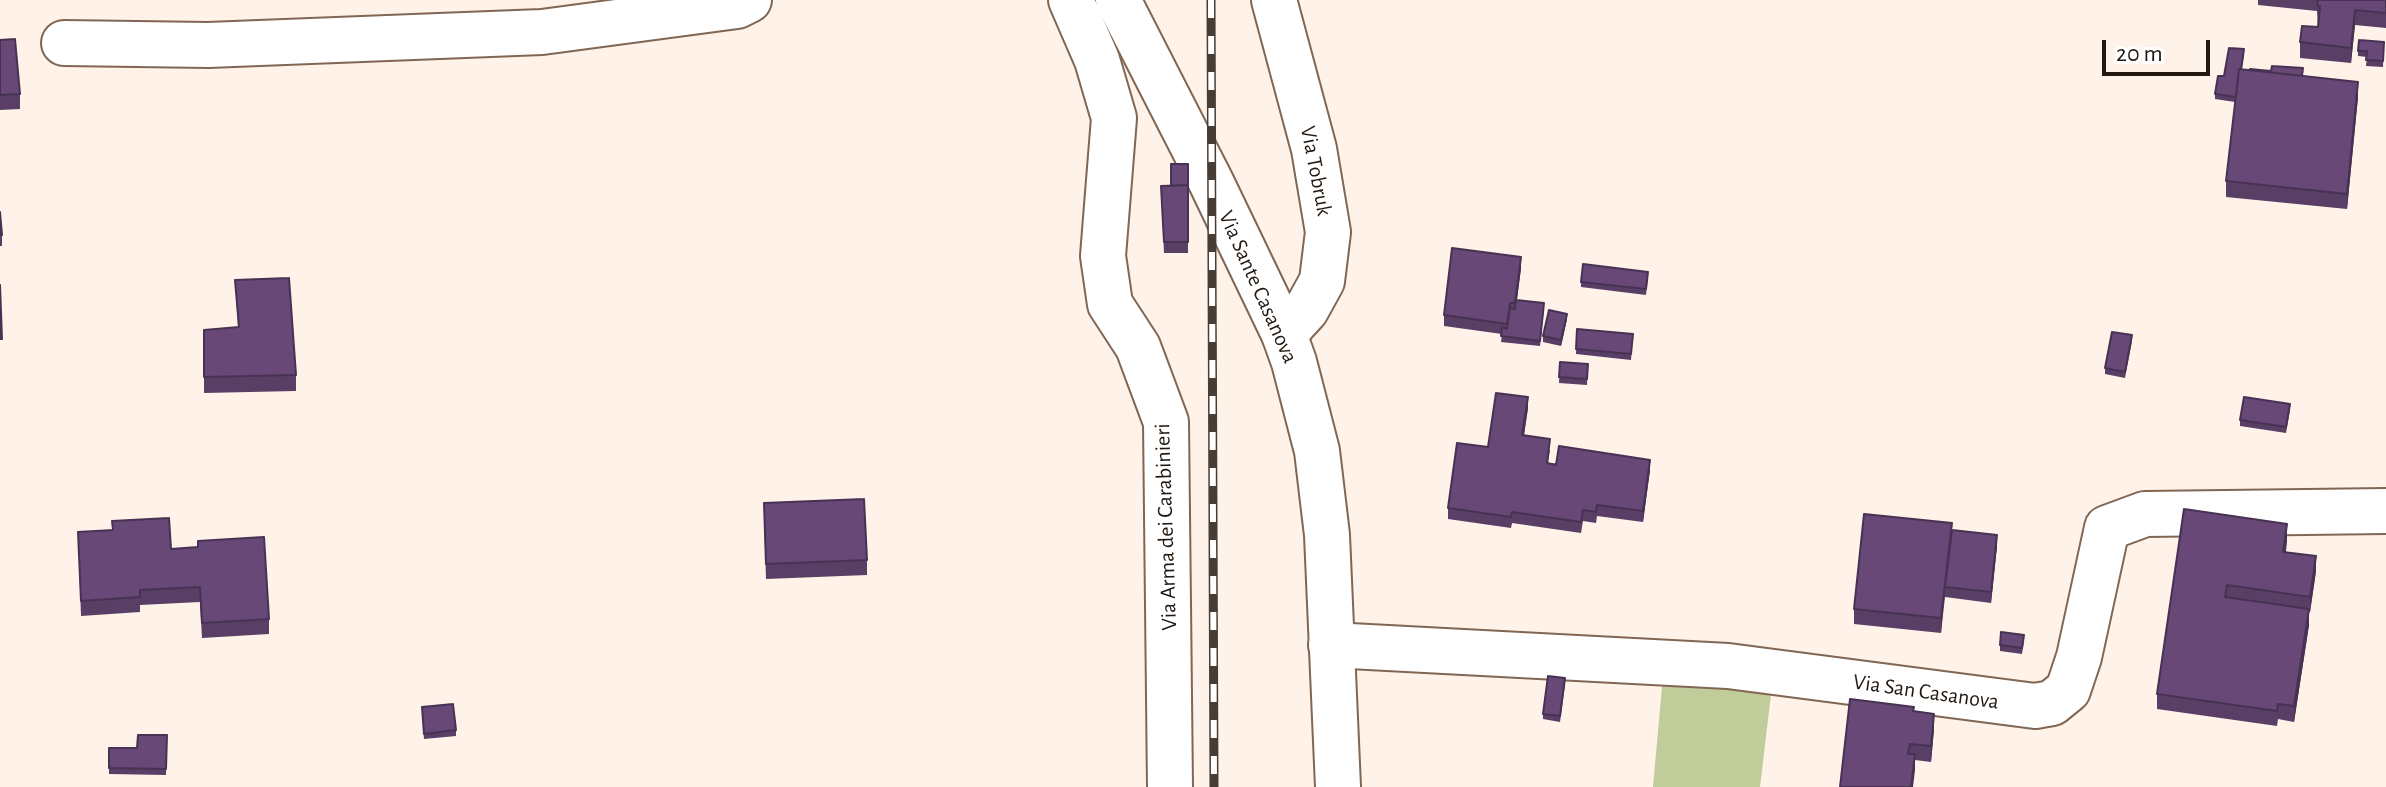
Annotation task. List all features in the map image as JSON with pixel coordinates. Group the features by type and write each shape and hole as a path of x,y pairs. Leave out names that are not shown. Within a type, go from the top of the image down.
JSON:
{"street":[{"path":"64,43 208,45 542,32 737,6 749,0"},
{"name":"Via Arma dei Carabinieri","path":"1071,0 1097,60 1114,118 1103,256 1110,304 1138,347 1166,422 1170,787"},
{"name":"Via Sante Casanova","path":"1118,0 1284,334 1317,451 1327,535 1338,787"},
{"name":"Via Tobruk","path":"1274,0 1314,149 1328,232 1322,281 1306,310 1284,334"},
{"name":"Via San Casanova","path":"1331,645 1728,666 2035,706 2052,703 2068,690 2079,657 2107,528 2145,514 2386,511"}],"green space":[{"path":"1666,642 1775,661 1760,787 1653,787"}],"building":[{"path":"2318,0 2386,0 2386,13 2355,10 2351,48 2300,42 2302,26 2318,27"},
{"path":"15,39 20,94 0,95 0,40"},
{"path":"2359,40 2384,42 2383,61 2366,60 2367,51 2358,51"},
{"path":"2229,48 2244,49 2236,97 2215,94 2218,76 2224,76"},
{"path":"2272,66 2303,68 2302,76 2250,70 2271,71"},
{"path":"2239,69 2358,82 2347,194 2226,181"},
{"path":"1171,164 1188,164 1188,185 1171,186"},
{"path":"1188,185 1188,242 1164,242 1161,186"},
{"path":"1452,248 1521,257 1515,303 1510,303 1507,324 1444,315"},
{"path":"1583,264 1648,272 1646,289 1581,282"},
{"path":"289,278 296,375 204,377 204,330 239,327 235,280"},
{"path":"0,285 2,339 0,339"},
{"path":"1516,300 1544,303 1540,341 1501,336 1502,327 1507,329 1510,308 1515,309"},
{"path":"1549,310 1567,314 1561,340 1543,336"},
{"path":"1577,329 1633,334 1631,354 1576,349"},
{"path":"2112,332 2132,335 2125,372 2105,368"},
{"path":"1560,362 1588,364 1587,379 1559,377"},
{"path":"1496,393 1528,397 1522,435 1550,439 1547,463 1556,465 1559,446 1650,460 1643,511 1597,505 1596,512 1583,510 1581,522 1512,512 1511,517 1448,508 1457,443 1488,447"},
{"path":"2244,397 2290,404 2286,427 2240,420"},
{"path":"864,499 867,560 766,564 764,503"},
{"path":"2184,509 2287,524 2283,552 2316,556 2310,597 2227,585 2225,597 2309,609 2294,706 2278,704 2277,711 2157,694"},
{"path":"1864,514 1952,523 1941,618 1854,609"},
{"path":"169,518 171,549 198,547 198,541 264,537 269,619 202,623 200,587 140,590 140,597 81,601 78,532 113,530 112,521"},
{"path":"1952,530 1997,535 1991,592 1945,587"},
{"path":"2001,632 2024,635 2022,648 2000,645"},
{"path":"1548,676 1565,678 1560,716 1543,714"},
{"path":"1850,699 1914,707 1913,711 1934,714 1931,746 1910,744 1908,754 1915,754 1911,787 1840,787"},
{"path":"453,704 456,730 424,734 422,707"},
{"path":"138,735 167,735 166,769 109,768 109,748 137,748"}],"railway":[{"path":"1211,0 1214,787"}]}
